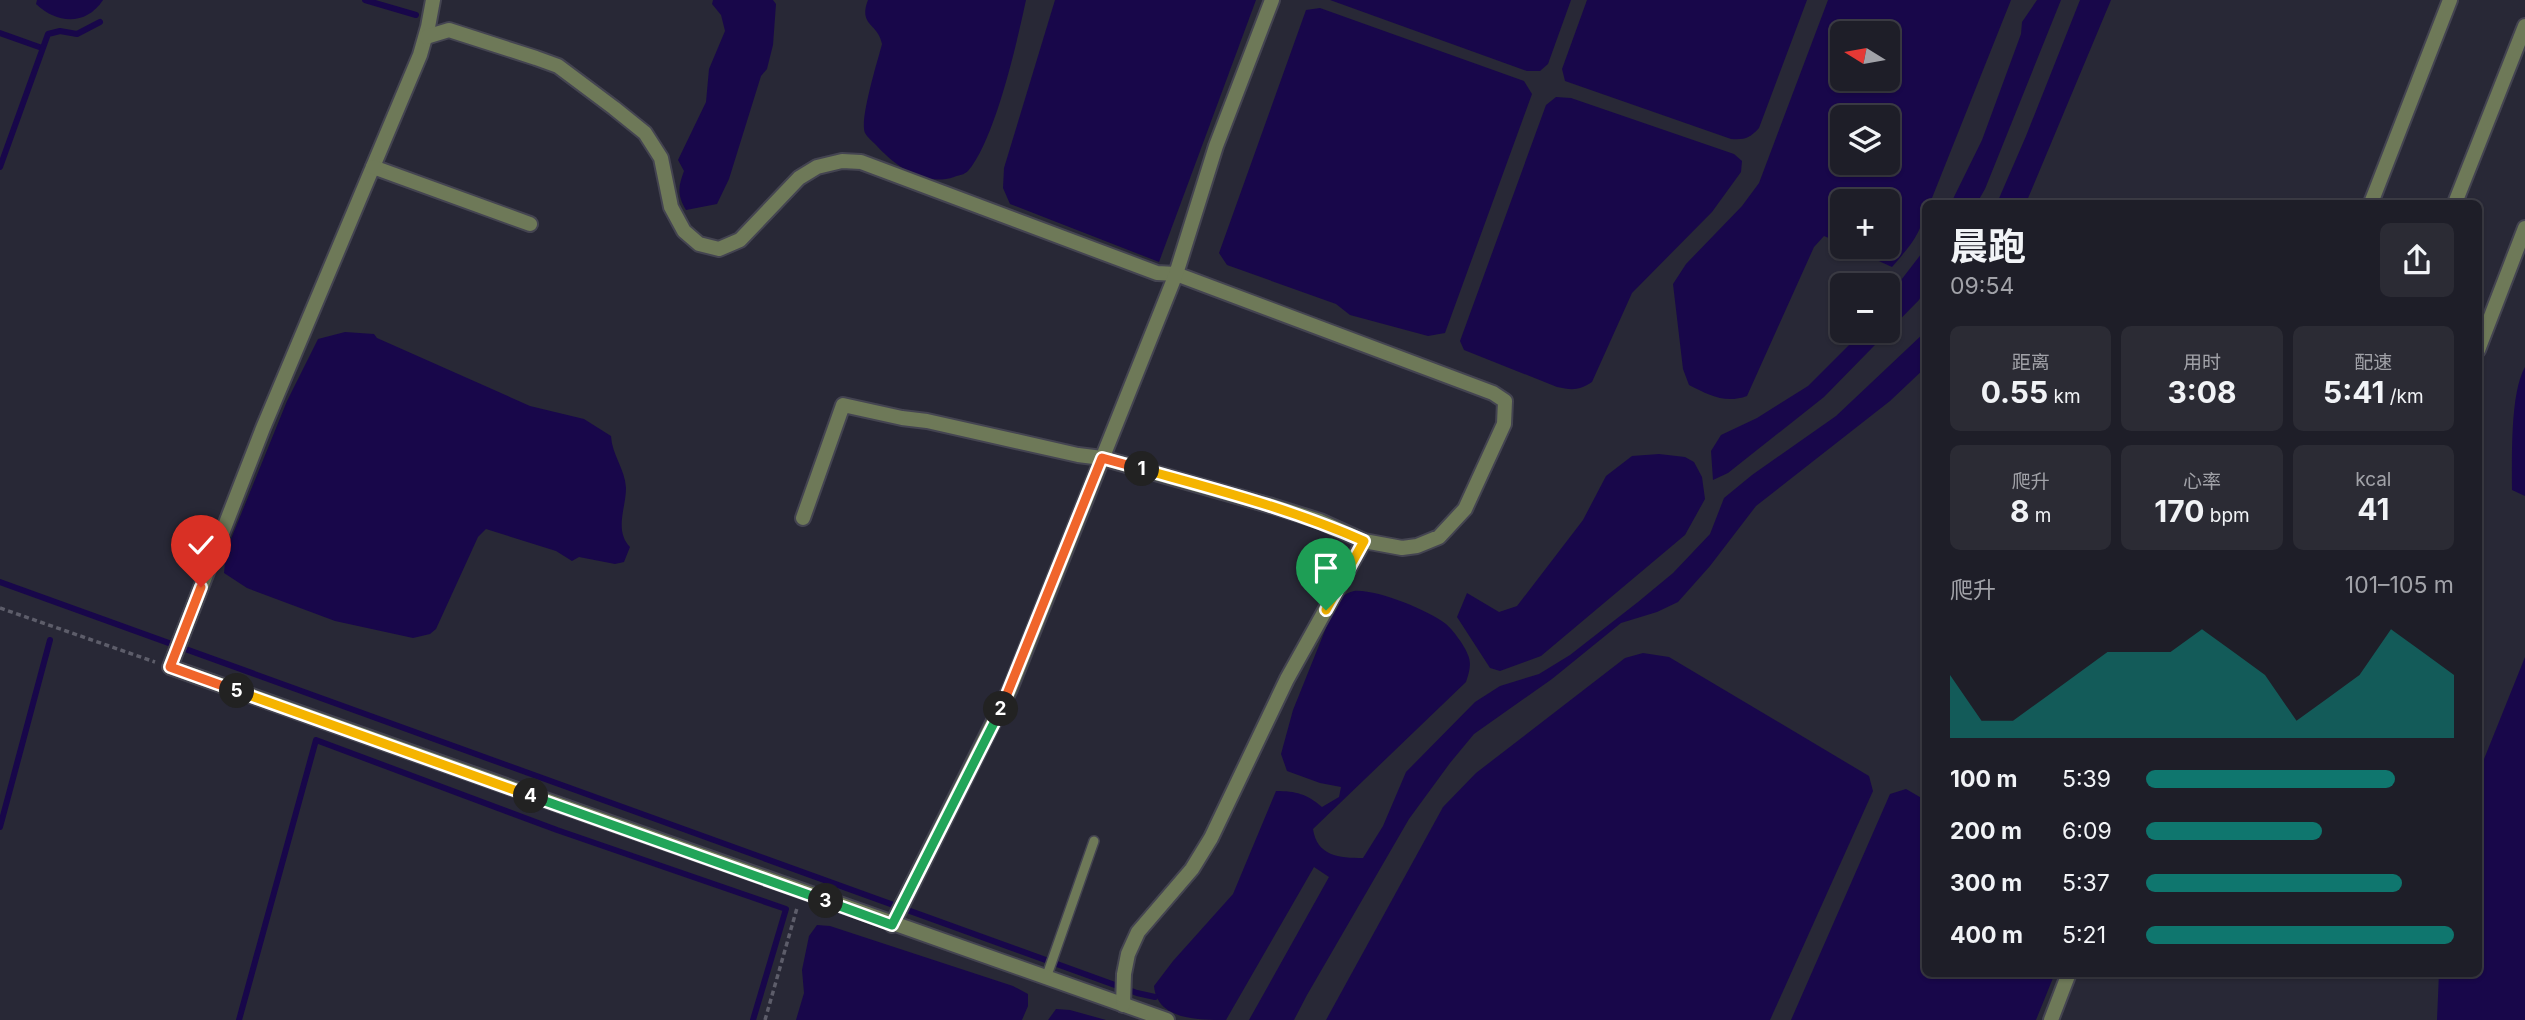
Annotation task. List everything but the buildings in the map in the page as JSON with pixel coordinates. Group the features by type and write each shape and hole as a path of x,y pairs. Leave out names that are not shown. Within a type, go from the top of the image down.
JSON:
{"street":[{"path":"433,0 420,55 263,428 170,667 892,925 1167,1020"},
{"path":"892,925 1010,689 1176,274 1216,146 1272,0"},
{"path":"2372,200 2451,0"},
{"path":"2456,200 2525,26"},
{"path":"426,37 449,30 558,66 614,108 645,133 656,149 661,158 671,207 684,231 699,244 719,248 740,240 799,178 817,167 842,161 861,162 1157,273 1176,274 1493,393 1505,401 1504,424 1465,509 1438,537 1417,546 1402,548 1364,541 1320,522 1272,506 1102,458 843,405 803,518"},
{"path":"373,167 530,224"},
{"path":"2482,340 2525,228"},
{"path":"1123,1004 1124,974 1138,932 1192,869 1211,838 1287,679 1364,541"},
{"path":"2051,1020 2067,977"}],"lane":[{"path":"1046,978 1094,841"}],"path":[{"path":"0,608 170,667"},
{"path":"765,1020 802,892"}],"shaded area":[{"path":"37,0 103,0 88,14 71,19 44,11 36,4"},
{"path":"713,0 773,0 776,4 773,45 729,179 717,204 686,210 679,191 684,171 678,160 706,102 709,69 725,31 721,15 712,4"},
{"path":"868,0 1026,0 996,114 978,156 965,173 932,179 911,173 892,160 865,133 867,103 882,44 865,15"},
{"path":"1055,0 1256,0 1159,262 1010,204 1003,188 1004,168"},
{"path":"1330,0 1571,0 1548,64 1540,71 1527,71"},
{"path":"1587,0 1807,0 1759,128 1747,138 1731,139 1565,81 1562,69"},
{"path":"1828,0 2011,0 1931,200 1922,200 1922,222 1910,245 1900,257 1900,189 1830,189 1830,239 1824,236 1814,247 1747,396 1724,399 1689,385 1683,369 1673,284 1686,264 1742,206 1759,183"},
{"path":"2037,0 2061,0 1985,189 1979,200 1952,200 1982,140 2021,34 2022,22"},
{"path":"2080,0 2111,0 2027,200 1998,200"},
{"path":"1320,8 1524,81 1532,94 1445,333 1428,336 1350,315 1336,304 1227,265 1219,253 1306,10"},
{"path":"1556,97 1571,98 1734,154 1742,161 1741,172 1712,212 1632,293 1592,382 1575,389 1557,387 1464,350 1460,341 1546,105"},
{"path":"1922,253 1922,294 1900,319 1900,281"},
{"path":"1874,259 1899,259 1892,267"},
{"path":"345,332 374,334 377,338 530,406 584,419 611,436 626,488 622,526 625,540 630,547 624,562 615,564 579,557 572,561 556,551 486,529 478,537 436,629 430,634 413,638 335,621 247,588 224,573 226,551 287,401 318,339"},
{"path":"1922,335 1922,371 1890,401 1756,506 1710,566 1678,602 1657,612 1621,623 1552,679 1474,734 1409,819 1294,1020 1249,1020 1329,877 1314,867 1226,1020 1181,1016 1163,1006 1154,986 1233,894 1276,791 1301,794 1322,807 1339,797 1341,787 1320,783 1287,771 1281,754 1293,710 1334,608 1342,597 1354,591 1375,593 1402,601 1427,613 1452,630 1464,647 1470,662 1466,682 1313,829 1319,845 1330,854 1363,858 1383,826 1406,772 1475,702 1500,686 1539,674 1570,655 1638,602 1673,573 1710,534 1724,498 1836,416"},
{"path":"1851,343 1877,343 1824,397 1728,473 1713,480 1711,451 1721,435 1757,418 1808,386"},
{"path":"2525,367 2525,496 2512,490 2512,461 2514,409"},
{"path":"1659,454 1685,457 1694,462 1702,477 1705,499 1685,535 1541,656 1500,671 1490,668 1457,617 1467,593 1499,612 1517,606 1583,520 1606,476 1632,456"},
{"path":"1643,653 1669,657 1869,776 1873,791 1770,1020 1326,1020 1443,807 1476,773 1625,658"},
{"path":"2525,657 2525,1020 2437,1020 2439,977 2482,977 2482,764"},
{"path":"1906,789 1922,798 1922,977 2053,977 2036,1020 1791,1020 1890,794"},
{"path":"817,925 830,926 1013,986 1028,994 1028,1006 1022,1020 796,1020 804,993 802,970 809,936"},
{"path":"1056,1009 1070,1010 1106,1020 1048,1020"}],"waterway":[{"path":"365,0 416,15"},
{"path":"0,167 48,34 60,31 77,34 100,22"},
{"path":"0,33 42,48"},
{"path":"0,582 1137,993 1155,997"},
{"path":"0,827 50,640"},
{"path":"239,1020 316,740 557,830 786,909 753,1020"}],"route":[{"path":"201,587 170,667 892,925 1010,689 1102,458 1272,506 1320,522 1364,541 1326,610"}]}
